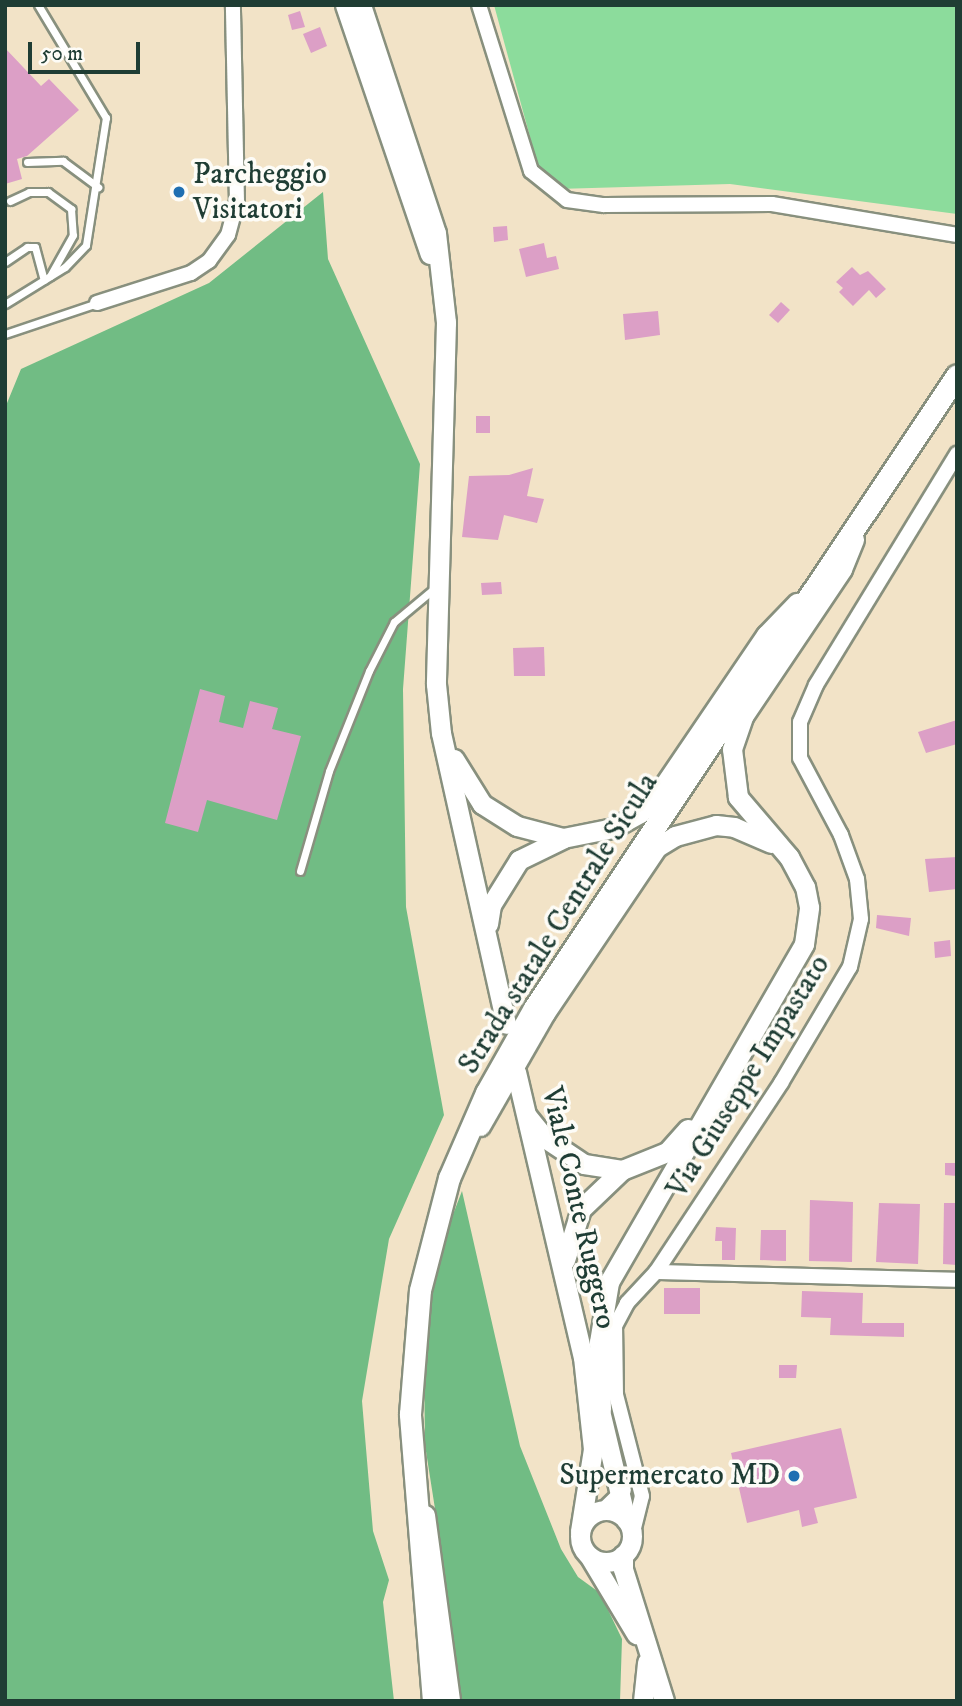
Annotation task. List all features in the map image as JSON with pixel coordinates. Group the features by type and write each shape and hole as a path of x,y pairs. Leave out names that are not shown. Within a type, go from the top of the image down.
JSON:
{"main road":[{"path":"345,5 444,295"},
{"path":"361,5 436,233 444,295 445,412 437,586 436,684 441,733 506,1024"},
{"name":"Strada statale Centrale Sicula","path":"433,1701 410,1413 417,1312 427,1250 449,1178 486,1093 534,1008 957,375"},
{"path":"601,1409 599,1342 610,1282 804,944 809,907 806,887 781,849 738,797 732,749 744,715 842,569 868,507"},
{"path":"487,931 491,905 519,860 563,838 613,828 640,813 766,635 818,582"},
{"path":"441,733 482,804 517,827 563,838"},
{"path":"449,1178 524,1046 657,847 675,836 716,825 734,827 781,849"},
{"name":"Viale Conte Ruggero","path":"516,1072 583,1357"},
{"path":"564,1270 569,1238 581,1209 622,1170 650,1161 678,1143 722,1083"},
{"path":"525,1114 545,1138 584,1164 622,1170"},
{"path":"583,1357 601,1409 626,1520 627,1547 623,1569 662,1691"},
{"path":"583,1357 593,1449 580,1531 581,1546 645,1651 662,1691"},
{"path":"414,1471 430,1538 450,1701"},
{"path":"580,1531 588,1517 603,1510 626,1520"},
{"path":"590,1557 607,1562 627,1547"},
{"path":"643,1701 648,1674 645,1651"}],"street":[{"path":"97,303 191,273 209,261 228,235 237,202 233,5"},
{"path":"353,5 368,48 388,83"},
{"path":"479,5 531,171 566,200 604,205 772,204 957,235"},
{"name":"Via Giuseppe Impastato","path":"627,1547 642,1496 616,1395 612,1339 627,1303 656,1272 781,1083 850,967 861,919 857,879 841,835 800,758 800,722 816,685 957,454"},
{"path":"656,1272 957,1280"},
{"path":"603,1510 637,1477"}],"lane":[{"path":"5,304 47,278 86,245 97,187 105,110 38,5"},
{"path":"27,162 63,160 97,187"},
{"path":"10,201 29,192 48,192 71,209 73,234 47,278"},
{"path":"5,262 27,247 35,247 47,278"},
{"path":"5,334 97,303"},
{"path":"300,871 329,771 369,671 394,622 437,586"}],"green space":[{"path":"494,5 957,5 957,214 730,184 557,189 539,170"},
{"path":"323,192 328,259 420,464 403,689 406,907 444,1115 389,1239 362,1401 373,1531 389,1580 383,1602 394,1701 5,1701 5,408 21,369 209,283"},
{"path":"462,1191 520,1446 561,1549 578,1577 600,1593 622,1639 620,1701 450,1701 441,1669 441,1547 425,1445 424,1364 430,1274"}],"building":[{"path":"300,11 305,27 292,30 288,15"},
{"path":"320,27 327,46 311,53 303,34"},
{"path":"5,48 41,86 49,79 79,110 27,156 17,159 22,179 5,184"},
{"path":"507,226 508,240 494,242 493,227"},
{"path":"544,243 547,258 556,256 559,269 526,277 519,249"},
{"path":"852,267 860,275 868,271 886,289 876,298 869,290 853,306 839,292 843,288 836,282"},
{"path":"781,302 790,310 778,323 769,315"},
{"path":"658,311 660,335 625,340 623,314"},
{"path":"476,416 490,416 490,433 476,433"},
{"path":"533,468 527,496 544,499 537,523 504,515 498,540 462,537 469,476 509,475"},
{"path":"501,582 502,594 482,595 481,583"},
{"path":"544,647 545,676 514,676 513,648"},
{"path":"200,689 225,696 219,722 243,728 250,701 278,708 272,729 301,736 277,820 207,800 198,832 165,823"},
{"path":"957,720 957,744 926,753 918,732"},
{"path":"957,857 957,889 929,892 925,859"},
{"path":"877,915 911,918 909,936 876,928"},
{"path":"950,940 951,956 935,958 934,942"},
{"path":"945,1163 957,1163 957,1176 945,1175"},
{"path":"810,1200 853,1202 852,1262 809,1261"},
{"path":"879,1203 920,1204 918,1264 876,1262"},
{"path":"944,1203 957,1203 957,1265 943,1264"},
{"path":"716,1227 736,1228 735,1260 722,1260 722,1241 715,1241"},
{"path":"761,1230 786,1230 786,1261 760,1260"},
{"path":"664,1288 700,1288 700,1314 664,1314"},
{"path":"802,1291 863,1293 862,1323 904,1323 904,1337 830,1335 831,1318 801,1317"},
{"path":"779,1365 797,1365 796,1378 779,1378"},
{"name":"Supermercato MD","path":"841,1428 857,1498 814,1508 818,1523 802,1527 799,1510 747,1523 731,1453"}],"place":[{"name":"Parcheggio Visitatori","path":"179,192"},
{"name":"Supermercato MD","path":"794,1476"}]}
